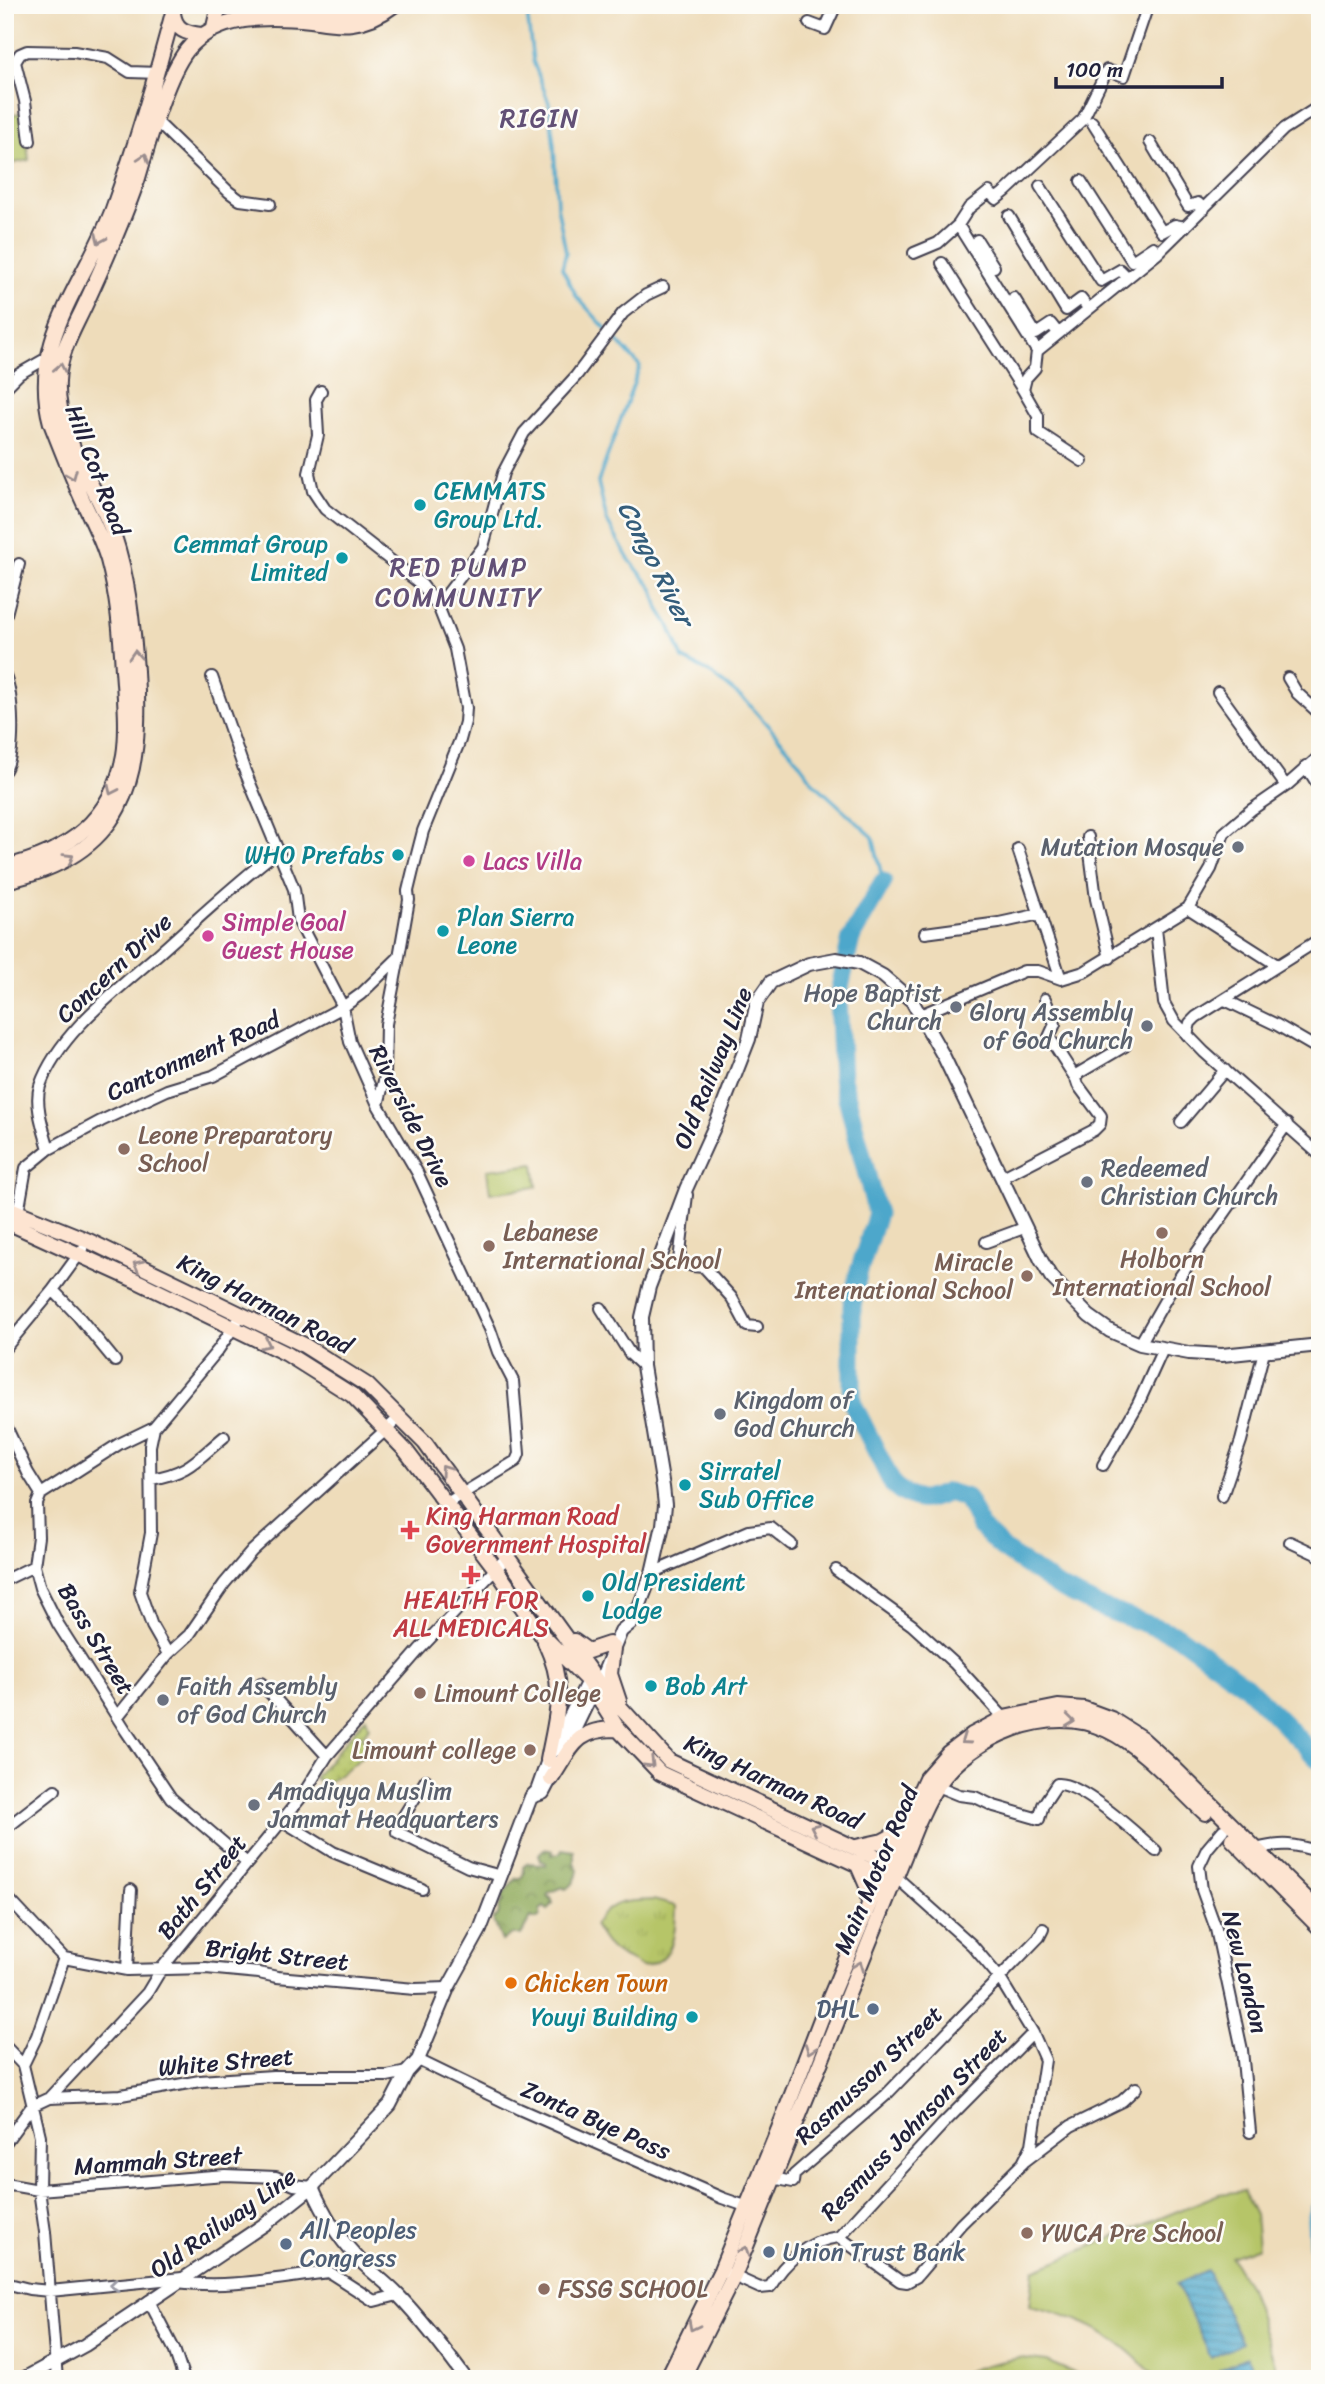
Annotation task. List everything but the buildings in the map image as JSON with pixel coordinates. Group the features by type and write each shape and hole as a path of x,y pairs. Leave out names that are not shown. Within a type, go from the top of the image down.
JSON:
{"main road":[{"path":"208,31 217,14 216,5"},
{"path":"280,5 335,11 370,5"},
{"path":"174,8 174,22 187,33 208,31 245,19 276,18 348,24 373,19 394,5"},
{"name":"Hill Cot Road","path":"5,867 34,861 53,852 87,829 116,786 124,753 124,685 120,617 115,590 99,535 51,423 46,404 44,373 55,332 113,209 158,73 174,8"},
{"name":"Hill Cot Road","path":"5,881 35,874 68,860 90,844 115,816 127,790 135,757 139,729 138,690 129,597 111,530 68,435 57,382 68,339 116,236 178,62 208,31"},
{"name":"King Harman Road","path":"11,1216 89,1241 302,1344 367,1385 425,1443 561,1629 618,1729 660,1773 829,1853 891,1873"},
{"name":"King Harman Road","path":"11,1216 78,1255 287,1354 352,1395 387,1430 447,1503 541,1634 593,1682 669,1760 856,1847 891,1873"},
{"path":"561,1629 582,1649 588,1651 611,1646 611,1682 626,1715"},
{"path":"541,1634 552,1656 559,1688 548,1760"},
{"name":"Main Motor Road","path":"682,2379 767,2177 837,2023 891,1873 902,1831 926,1778 948,1753 972,1735 1004,1718 1058,1707 1084,1709 1111,1719 1141,1738 1256,1849 1320,1928"},
{"name":"Main Motor Road","path":"767,2177 821,2019 869,1907 891,1873 937,1786 960,1760 993,1738 1036,1724 1059,1720 1081,1722 1107,1730 1135,1748 1278,1879"},
{"path":"551,1779 581,1735 595,1729 618,1729"},
{"path":"705,1794 712,1780"},
{"path":"856,1847 883,1841 902,1831"},
{"path":"857,1863 867,1886 869,1907"},
{"path":"1278,1879 1320,1912"},
{"path":"821,2019 837,2023"},
{"name":"Main Motor Road","path":"667,2379 728,2273"}],"street":[{"path":"809,23 825,29 836,5"},
{"path":"914,253 938,243 958,225 969,208 989,192 996,199 1083,119 1107,70 1124,76 1148,5"},
{"path":"30,141 25,101 15,62 20,54 27,51 74,52 108,58 130,72 158,73"},
{"path":"1037,351 1158,253 1284,129 1320,106"},
{"path":"156,121 200,167 229,192 240,200 270,204"},
{"path":"1092,122 1162,232 1175,225 1185,227"},
{"path":"1150,142 1188,206 1198,203 1204,209"},
{"path":"1081,181 1132,261 1153,247 1158,253"},
{"path":"1040,186 1101,281 1120,270 1127,276"},
{"path":"1009,216 1066,310 1081,299 1088,308"},
{"path":"958,225 1037,351 1035,368 1026,378 1023,390"},
{"path":"976,240 1037,334 1051,324 1058,333"},
{"path":"943,263 1038,416 1038,432 1082,461"},
{"path":"438,606 483,547 503,473 524,433 576,376 623,313 646,295 663,287"},
{"path":"5,388 19,374 47,359"},
{"path":"321,391 316,400 318,435 309,473 318,500 336,519 422,585 438,606 457,659 464,696 465,722 423,831 408,891 409,900 386,1024 385,1077 378,1105"},
{"path":"5,618 19,564"},
{"path":"5,675 9,685 11,723 10,762 5,770"},
{"name":"Riverside Drive","path":"212,677 244,769 295,889 298,920 344,1007 350,1042 378,1105 417,1171 513,1381 519,1454 516,1461 447,1503"},
{"path":"1288,678 1297,692 1320,714"},
{"path":"1218,692 1286,786"},
{"path":"920,1015 1024,971 1038,971 1061,979 1084,972 1188,908 1211,869 1224,833 1286,786 1320,756"},
{"path":"1306,766 1320,788"},
{"path":"1088,837 1096,899 1110,958"},
{"path":"1018,849 1061,979"},
{"name":"Concern Drive","path":"49,1149 42,1125 39,1089 48,1067 63,1045 96,1010 243,877 279,850"},
{"path":"1188,908 1277,965"},
{"path":"925,933 999,923 1040,914"},
{"path":"1156,928 1164,1003 1174,1021 1320,1156"},
{"path":"1187,1035 1190,1023 1196,1017 1320,939"},
{"name":"Cantonment Road","path":"11,1216 26,1168 49,1149 167,1090 213,1076 344,1007 361,995 399,957"},
{"name":"Old Railway Line","path":"531,1797 543,1793 551,1779 593,1682 611,1646 621,1631 632,1622 652,1573 659,1548 665,1505 643,1366 642,1317 649,1287 686,1189 717,1121 749,1039 757,1002 771,982 809,964 836,960 859,962 897,987 912,1001 944,1056 1003,1177 1024,1228 1051,1277 1089,1316 1110,1331 1140,1344 1189,1353 1222,1355 1320,1345"},
{"path":"1003,1177 1094,1130 1100,1124 1101,1116 1078,1085 1049,1037 1055,1024 1045,999"},
{"path":"1225,1000 1320,1050"},
{"path":"1076,1079 1079,1073 1125,1046"},
{"path":"1181,1122 1225,1070"},
{"path":"1140,1344 1172,1288 1287,1124"},
{"path":"686,1189 679,1260 692,1266 704,1266 732,1297 747,1326 757,1327"},
{"path":"986,1242 1024,1228"},
{"path":"5,1348 89,1241"},
{"path":"53,1290 115,1361"},
{"path":"601,1308 630,1354 643,1366"},
{"path":"5,1424 41,1494 119,1444 154,1427 218,1350 243,1315"},
{"path":"1103,1465 1138,1404 1163,1349"},
{"path":"1222,1496 1244,1431 1264,1351"},
{"path":"118,1716 168,1654 189,1635 224,1584 252,1551 400,1417"},
{"path":"154,1427 150,1446 151,1533 140,1592 152,1626 168,1654"},
{"path":"151,1479 169,1476 191,1466 224,1437"},
{"name":"Bass Street","path":"41,1494 37,1504 38,1537 34,1566 40,1588 58,1624 171,1798 247,1863"},
{"path":"652,1573 749,1531 771,1528 791,1544"},
{"path":"1290,1542 1320,1556"},
{"name":"Bath Street","path":"5,2143 32,2106 49,2098 147,1993 162,1968 302,1796 327,1756 419,1650 508,1556"},
{"path":"5,1580 34,1566"},
{"path":"836,1570 912,1625 954,1663 1004,1718"},
{"name":"Old Railway Line","path":"23,2379 55,2362 258,2229 312,2187 390,2105 407,2071 418,2060 448,1988 480,1930 548,1760 593,1682"},
{"path":"261,1683 327,1756"},
{"path":"426,1780 397,1832 468,1867 500,1876"},
{"path":"937,1786 1039,1819 1057,1784 1062,1783 1085,1793 1156,1851"},
{"path":"5,1829 55,1790"},
{"path":"283,1821 333,1852 422,1889"},
{"name":"New London","path":"1223,1830 1207,1849 1199,1866 1202,1890 1216,1929 1242,2050 1250,2132"},
{"path":"1256,1849 1278,1843 1320,1852"},
{"path":"891,1873 972,1945 999,1977 1033,2033 1045,2060 1032,2145 1023,2163"},
{"path":"127,1970 131,1891"},
{"path":"5,1895 64,1958 37,2036 23,2065"},
{"path":"999,1977 1039,1937 1043,1929"},
{"name":"Bright Street","path":"64,1958 127,1970 206,1968 415,1989 448,1988"},
{"name":"Rasmusson Street","path":"767,2177 793,2182 794,2175 886,2095 999,1977"},
{"name":"Resmuss Johnson Street","path":"728,2273 760,2288 770,2287 778,2274 809,2246 826,2238 839,2237 942,2124 1033,2033"},
{"path":"5,2046 23,2065 40,2136 39,2190 57,2379"},
{"name":"Zonta Bye Pass","path":"418,2060 519,2109 722,2198 754,2208"},
{"name":"White Street","path":"49,2098 121,2095 200,2081 261,2077 387,2077 407,2071"},
{"path":"839,2237 900,2281 907,2282 916,2277 961,2224 1023,2163 1071,2126 1122,2101 1136,2088"},
{"name":"Mammah Street","path":"5,2184 39,2190 225,2175 276,2177 294,2185 312,2187"},
{"path":"312,2187 323,2212 338,2234 438,2340 466,2379"},
{"path":"5,2283 50,2291 179,2280 206,2286 225,2286 329,2272 374,2301 398,2295"},
{"path":"149,2301 174,2349 184,2379"}],"green space":[{"path":"23,113 29,160 5,165 5,115"},
{"path":"534,1164 537,1187 490,1193 487,1170"},
{"path":"366,1717 369,1727 362,1737 372,1746 354,1764 325,1784 314,1778"},
{"path":"544,1849 553,1851 552,1855 560,1853 562,1849 574,1851 574,1863 578,1870 576,1879 568,1888 563,1887 549,1893 547,1896 553,1903 548,1910 544,1907 540,1910 540,1916 536,1919 531,1917 521,1935 511,1935 502,1941 493,1919 498,1916 500,1904 504,1901 501,1897 516,1878 521,1878 523,1867 528,1863 545,1865 539,1854"},
{"path":"653,1900 676,1906 675,1927 667,1953 661,1960 641,1967 612,1950 594,1925 613,1906"},
{"path":"1243,2191 1255,2215 1258,2247 1231,2257 1249,2287 1280,2379 1156,2379 1129,2351 1100,2331 1067,2316 1030,2306 1034,2270 1219,2194"},
{"path":"1021,2358 1046,2361 1088,2379 952,2379 977,2368"}],"water":[{"path":"1207,2270 1242,2343 1211,2358 1177,2284"},
{"path":"1247,2357 1257,2379 1222,2379 1219,2370"}],"waterway":[{"name":"Congo River","path":"526,5 533,61 549,103 557,206 566,252 562,268 577,297 640,366 598,482 607,521 628,558 653,589 659,609 683,659 709,672 747,702 792,753 814,783 873,837 883,882"},
{"path":"883,882 851,938 838,997 842,1078 877,1214 858,1274 852,1306 852,1402 893,1485 913,1498 932,1498 948,1492 967,1498 980,1527 1004,1550 1060,1588 1097,1606 1177,1635 1245,1685 1320,1761"},
{"path":"1320,2208 1316,2219 1320,2293"}],"place":[{"name":"CEMMATS Group Ltd.","path":"420,505"},
{"name":"Cemmat Group Limited","path":"342,558"},
{"name":"Mutation Mosque","path":"1238,847"},
{"name":"WHO Prefabs","path":"398,855"},
{"name":"Lacs Villa","path":"469,861"},
{"name":"Plan Sierra Leone","path":"443,931"},
{"name":"Simple Goal Guest House","path":"208,936"},
{"name":"Hope Baptist Church","path":"956,1007"},
{"name":"Glory Assembly of God Church","path":"1147,1026"},
{"name":"Leone Preparatory School","path":"124,1149"},
{"name":"Redeemed Christian Church","path":"1087,1182"},
{"name":"Holborn International School","path":"1162,1233"},
{"name":"Lebanese International School","path":"489,1246"},
{"name":"Miracle International School","path":"1027,1276"},
{"name":"Kingdom of God Church","path":"720,1414"},
{"name":"Sirratel Sub Office","path":"685,1485"},
{"name":"King Harman Road Government Hospital","path":"410,1530"},
{"name":"HEALTH FOR ALL MEDICALS","path":"471,1575"},
{"name":"Old President Lodge","path":"588,1596"},
{"name":"Bob Art","path":"651,1686"},
{"name":"Limount College","path":"420,1693"},
{"name":"Faith Assembly of God Church","path":"163,1700"},
{"name":"Limount college","path":"530,1750"},
{"name":"Amadiyya Muslim Jammat Headquarters","path":"254,1805"},
{"name":"Chicken Town","path":"511,1983"},
{"name":"DHL","path":"873,2009"},
{"name":"Youyi Building","path":"692,2017"},
{"name":"YWCA Pre School","path":"1027,2233"},
{"name":"All Peoples Congress","path":"286,2244"},
{"name":"Union Trust Bank","path":"769,2252"},
{"name":"FSSG SCHOOL","path":"544,2289"}],"district":[{"name":"RIGIN","path":"540,118"},
{"name":"RED PUMP COMMUNITY","path":"459,582"}]}
